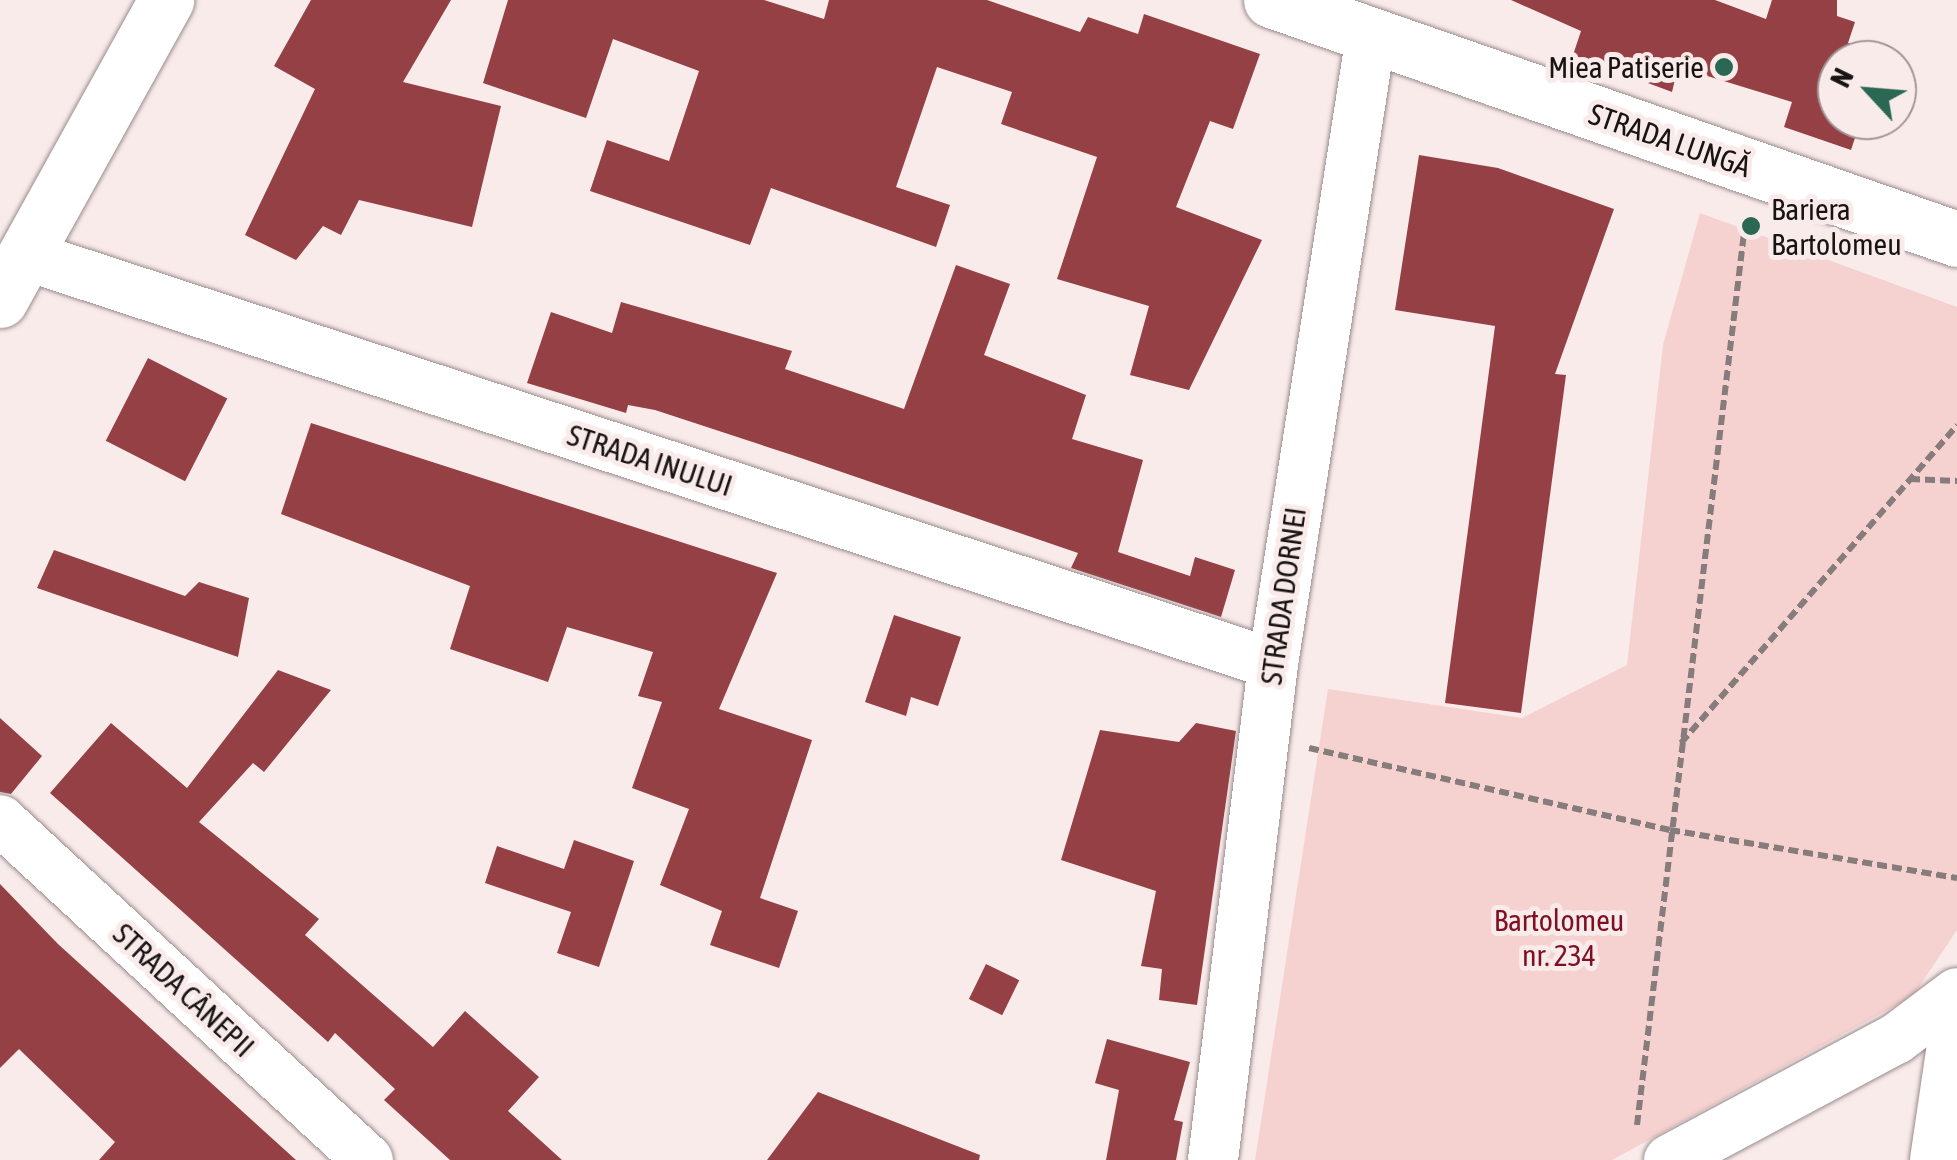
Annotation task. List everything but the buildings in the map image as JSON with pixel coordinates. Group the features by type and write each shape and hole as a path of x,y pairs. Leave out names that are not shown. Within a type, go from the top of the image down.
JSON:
{"main road":[{"path":"14,278 139,62 166,0"},
{"path":"139,62 188,0"},
{"name":"STRADA LUNGĂ","path":"1271,0 1957,239"}],"street":[{"name":"STRADA DORNEI","path":"1213,1160 1272,664 1370,35"},
{"name":"STRADA INULUI","path":"14,278 1272,664"},
{"name":"STRADA CÂNEPII","path":"0,820 368,1160"},
{"path":"1652,1145 1896,1039 1957,993"},
{"path":"1936,1160 1957,1011"}],"path":[{"path":"1652,1145 1670,830 1745,224"},
{"path":"1680,744 1957,424"},
{"path":"1910,480 1957,481"},
{"path":"1266,716 1309,748 1670,830 1957,878"}],"green space":[{"name":"Bartolomeu nr. 234","path":"1700,213 1957,307 1957,930 1913,996 1612,1160 1255,1160 1328,689 1522,718 1627,665 1663,345"}],"place":[{"name":"Miea Patiserie","path":"1724,67"},
{"name":"Bariera Bartolomeu","path":"1751,226"}]}
